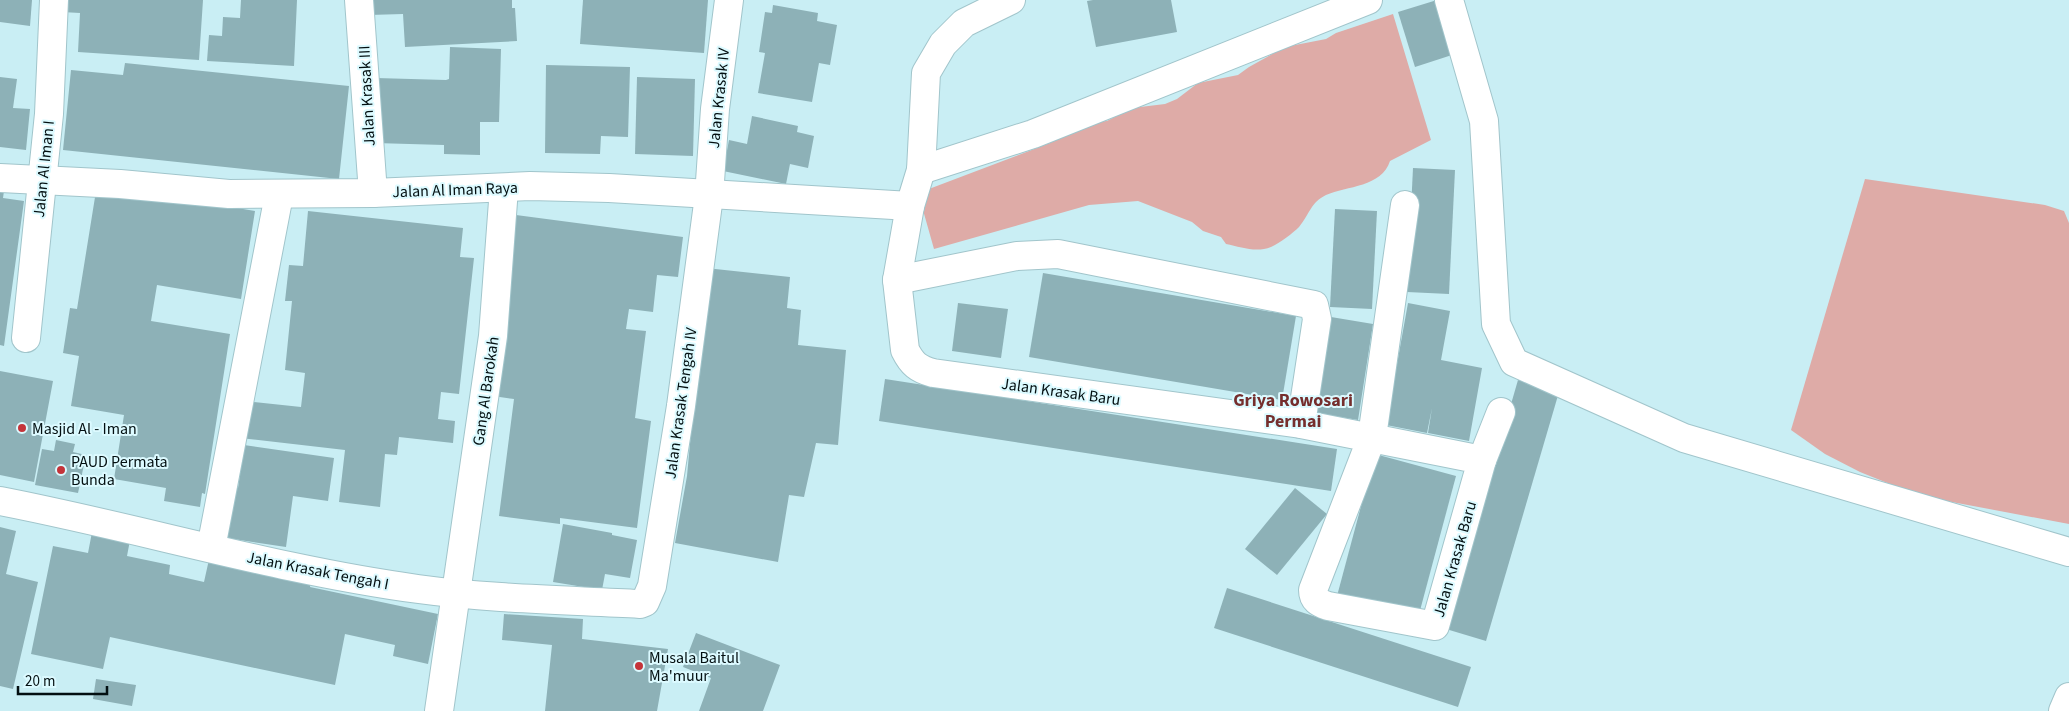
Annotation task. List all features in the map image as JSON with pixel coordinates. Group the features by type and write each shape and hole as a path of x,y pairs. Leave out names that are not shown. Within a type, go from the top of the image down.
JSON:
{"street":[{"name":"Jalan Al Iman I","path":"26,338 49,114 54,0"},
{"name":"Jalan Krasak III","path":"359,0 373,193"},
{"name":"Jalan Krasak IV","path":"709,196 716,108 729,0"},
{"name":"Jalan Krasak Baru","path":"1011,0 964,23 943,44 926,73 921,170 910,206 897,280 905,350 918,368 933,373 1301,424 1372,437 1482,460 1435,626 1328,606 1315,600 1313,590 1372,437 1405,205"},
{"path":"921,170 1033,134 1368,0"},
{"path":"1450,0 1484,120 1496,324 1514,362 1684,438 2069,552"},
{"name":"Jalan Al Iman Raya","path":"0,178 120,184 229,194 373,193 530,186 599,188 709,196 910,206"},
{"name":"Gang Al Barokah","path":"439,711 493,336 504,188"},
{"path":"211,548 279,195"},
{"name":"Jalan Krasak Tengah IV","path":"640,604 646,602 652,586 681,406 709,196"},
{"path":"897,280 1017,256 1058,254 1314,305 1317,319 1301,424"},
{"path":"1482,460 1501,412"},
{"name":"Jalan Krasak Tengah I","path":"0,501 68,514 270,563 417,589 640,604"},
{"path":"2063,711 2069,697"}],"shaded area":[{"path":"1393,14 1431,140 1390,161 1386,170 1372,181 1334,192 1321,198 1299,227 1275,245 1265,249 1254,249 1226,244 1221,237 1203,231 1192,222 1138,201 1089,205 934,249 921,203 921,192 1050,143 1069,127 1081,123 1107,121 1132,108 1165,104 1177,99 1198,83 1238,75 1285,47 1326,39 1336,33"},
{"path":"1865,179 2045,205 2064,211 2069,223 2069,524 1920,496 1860,472 1825,454 1791,430"}],"building":[{"path":"0,0 32,0 30,26 0,22"},
{"path":"63,0 203,0 199,60 78,52 80,13 62,12"},
{"path":"241,0 297,0 294,66 207,61 209,35 222,36 223,17 240,18"},
{"path":"368,0 512,0 512,8 515,8 517,41 405,47 403,14 369,15"},
{"path":"583,0 708,0 704,53 580,44"},
{"path":"1171,0 1177,32 1096,47 1087,1"},
{"path":"1437,0 1455,54 1415,67 1398,12"},
{"path":"773,5 818,13 817,21 837,25 830,65 819,63 812,102 758,93 765,53 759,52 765,12 772,13"},
{"path":"450,47 501,49 499,122 480,122 480,155 444,154 444,145 375,143 376,78 449,79"},
{"path":"125,63 349,86 339,179 63,150 71,70 123,75"},
{"path":"546,65 630,67 628,137 601,136 600,154 545,153"},
{"path":"0,77 17,79 13,108 30,109 26,150 0,147"},
{"path":"637,77 695,79 693,156 635,154"},
{"path":"752,116 798,126 797,132 814,136 808,168 790,164 786,184 723,171 729,140 747,144"},
{"path":"1413,168 1455,170 1449,294 1407,292"},
{"path":"0,184 5,184 3,198 24,201 4,346 0,345"},
{"path":"124,189 255,211 241,299 157,285 151,321 230,334 205,494 202,493 200,507 164,501 166,488 114,479 124,415 71,406 79,356 63,353 70,308 77,309 96,191"},
{"path":"1335,209 1377,211 1372,309 1330,307"},
{"path":"308,211 463,228 460,257 474,258 459,394 441,392 438,419 455,421 453,443 399,437 397,455 385,454 380,507 339,502 345,450 240,438 244,401 301,407 305,373 285,370 292,301 285,301 289,265 303,266"},
{"path":"516,215 683,237 678,277 657,275 653,312 629,309 626,329 646,331 635,418 651,421 637,528 560,518 560,524 499,516 514,399 493,396"},
{"path":"706,268 790,277 787,308 801,310 798,345 846,350 838,445 816,443 804,497 789,495 778,562 675,543 687,476"},
{"path":"1043,273 1296,316 1282,400 1029,357"},
{"path":"958,303 1008,309 1001,358 952,351"},
{"path":"1408,303 1450,311 1441,360 1482,368 1469,441 1428,433 1432,408 1427,433 1386,425"},
{"path":"1331,317 1373,324 1358,420 1316,413"},
{"name":"Masjid Al - Iman","path":"0,371 53,381 34,482 0,475"},
{"path":"885,379 1337,449 1331,491 879,421"},
{"path":"1518,380 1559,392 1486,641 1446,629"},
{"name":"PAUD Permata Bunda","path":"56,440 75,444 73,452 86,455 78,493 35,485 42,449 54,451"},
{"path":"244,445 334,458 328,501 293,496 286,547 220,537 228,486 238,488"},
{"path":"1375,454 1456,476 1418,618 1337,596"},
{"path":"1295,488 1327,514 1277,575 1245,549"},
{"path":"563,524 612,533 612,535 637,540 630,578 605,574 602,590 553,582"},
{"path":"0,527 16,531 6,574 38,582 13,689 0,686"},
{"path":"93,527 131,535 127,556 170,565 169,574 204,582 210,555 312,576 310,587 438,614 428,664 393,656 395,645 345,634 335,685 110,637 103,669 31,654 53,546 88,553"},
{"path":"1227,588 1471,667 1458,707 1214,628"},
{"path":"504,614 583,619 582,639 668,649 657,711 545,711 552,645 502,640"},
{"path":"696,633 780,665 763,711 699,711 711,678 683,667"},
{"path":"96,679 136,685 132,706 93,699"}],"place":[{"name":"Masjid Al - Iman","path":"22,428"},
{"name":"PAUD Permata Bunda","path":"61,470"},
{"name":"Musala Baitul Ma'muur","path":"639,666"}],"district":[{"name":"Griya Rowosari Permai","path":"1293,410"}]}
